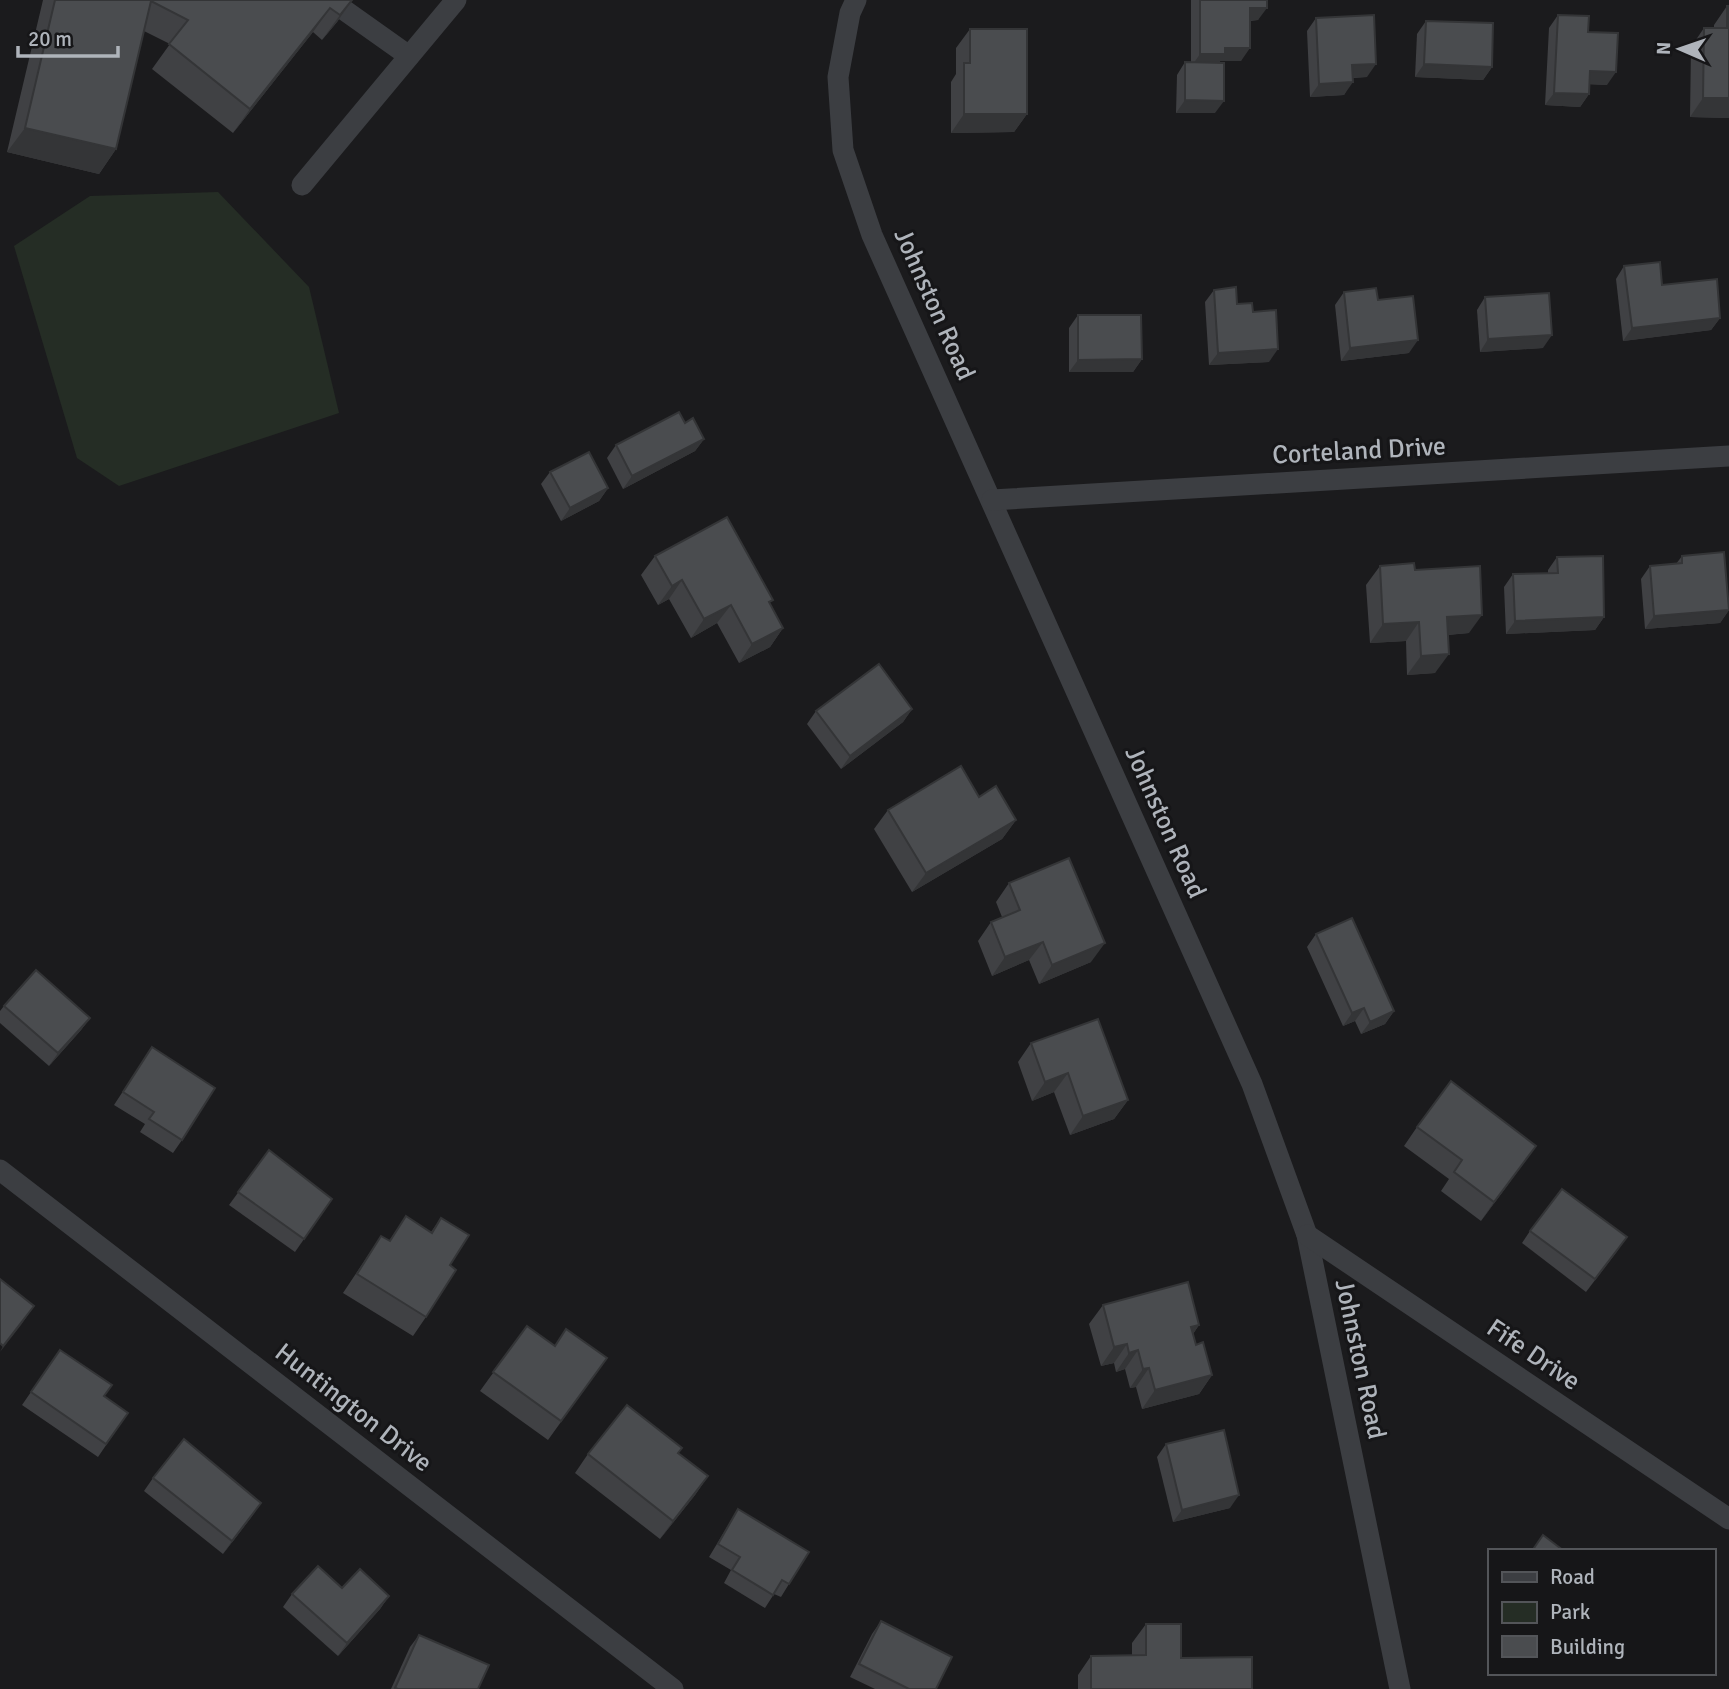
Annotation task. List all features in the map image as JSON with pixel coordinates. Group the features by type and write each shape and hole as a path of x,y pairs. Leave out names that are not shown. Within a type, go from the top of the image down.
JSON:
{"street":[{"path":"330,0 409,56"},
{"path":"302,185 456,0"},
{"name":"Johnston Road","path":"856,0 850,13 838,77 843,150 872,235 1252,1084 1307,1235 1400,1689"},
{"name":"Corteland Drive","path":"992,500 1729,456"},
{"name":"Huntington Drive","path":"0,1170 673,1689"},
{"name":"Fife Drive","path":"1307,1235 1729,1519"}],"green space":[{"path":"218,192 309,287 339,413 119,486 77,458 14,246 90,196"}],"building":[{"path":"55,0 352,0 340,15 330,8 250,109 169,44 188,20 151,1 116,149 25,128"},
{"path":"1200,0 1267,0 1267,8 1250,8 1250,48 1225,48 1225,54 1200,54"},
{"path":"1727,6 1729,98 1703,98 1704,28 1727,28"},
{"path":"1374,15 1376,64 1352,65 1353,82 1319,84 1316,18"},
{"path":"1558,15 1589,16 1588,32 1618,33 1616,72 1590,71 1589,94 1554,93"},
{"path":"1426,21 1493,23 1492,67 1424,64"},
{"path":"970,29 1027,29 1027,114 964,114 964,63 970,63"},
{"path":"1185,62 1224,63 1224,101 1185,100"},
{"path":"1660,262 1662,285 1717,279 1720,318 1632,328 1624,266"},
{"path":"1236,287 1237,304 1252,303 1253,312 1276,310 1278,349 1218,353 1214,290"},
{"path":"1376,288 1378,300 1413,296 1418,340 1350,348 1344,292"},
{"path":"1549,293 1552,335 1488,339 1485,297"},
{"path":"1078,315 1141,315 1142,359 1078,360"},
{"path":"679,412 685,423 693,418 704,439 632,476 616,445"},
{"path":"589,452 608,488 570,508 550,472"},
{"path":"727,517 773,600 769,602 783,628 752,644 731,605 704,619 682,580 672,586 655,556"},
{"path":"1724,552 1729,610 1654,616 1650,566 1682,563 1682,556"},
{"path":"1603,556 1604,617 1515,621 1513,574 1558,573 1557,557"},
{"path":"1414,563 1415,570 1480,566 1482,615 1447,617 1449,654 1421,656 1419,622 1383,624 1380,566"},
{"path":"879,664 912,709 850,756 816,711"},
{"path":"961,766 979,797 996,786 1016,820 926,873 888,810"},
{"path":"1069,858 1105,943 1052,965 1043,942 1005,957 991,922 1020,910 1009,883"},
{"path":"1352,918 1394,1011 1370,1022 1364,1008 1352,1013 1316,934"},
{"path":"36,970 90,1018 58,1053 4,1006"},
{"path":"1098,1019 1128,1100 1083,1116 1068,1073 1045,1082 1031,1043"},
{"path":"152,1047 215,1088 182,1140 149,1119 154,1112 123,1092"},
{"path":"1451,1081 1536,1146 1494,1202 1454,1172 1462,1160 1417,1127"},
{"path":"269,1150 332,1199 304,1239 238,1192"},
{"path":"1562,1189 1627,1237 1595,1279 1530,1231"},
{"path":"406,1216 432,1233 441,1218 469,1235 450,1265 456,1270 426,1317 357,1274 381,1236 390,1241"},
{"path":"0,1279 34,1306 3,1346 0,1343"},
{"path":"1188,1282 1199,1325 1191,1327 1196,1345 1203,1342 1212,1375 1155,1390 1149,1368 1143,1369 1138,1350 1129,1353 1127,1344 1114,1347 1103,1305"},
{"path":"527,1326 555,1346 566,1329 607,1358 561,1421 493,1372"},
{"path":"60,1350 112,1385 104,1396 128,1413 106,1444 31,1392"},
{"path":"627,1405 682,1448 678,1453 708,1476 673,1521 588,1454"},
{"path":"1224,1430 1239,1495 1182,1510 1166,1444"},
{"path":"184,1439 261,1503 232,1541 153,1478"},
{"path":"738,1509 809,1552 789,1584 782,1580 773,1595 732,1570 740,1557 718,1544"},
{"path":"1543,1535 1561,1549 1533,1549"},
{"path":"318,1566 342,1588 360,1569 389,1596 347,1643 292,1594"},
{"path":"881,1621 952,1657 936,1689 909,1689 859,1664"},
{"path":"1146,1624 1181,1624 1181,1658 1252,1657 1252,1689 1091,1689 1091,1656 1146,1655"},
{"path":"419,1635 489,1665 478,1689 395,1688"}]}
